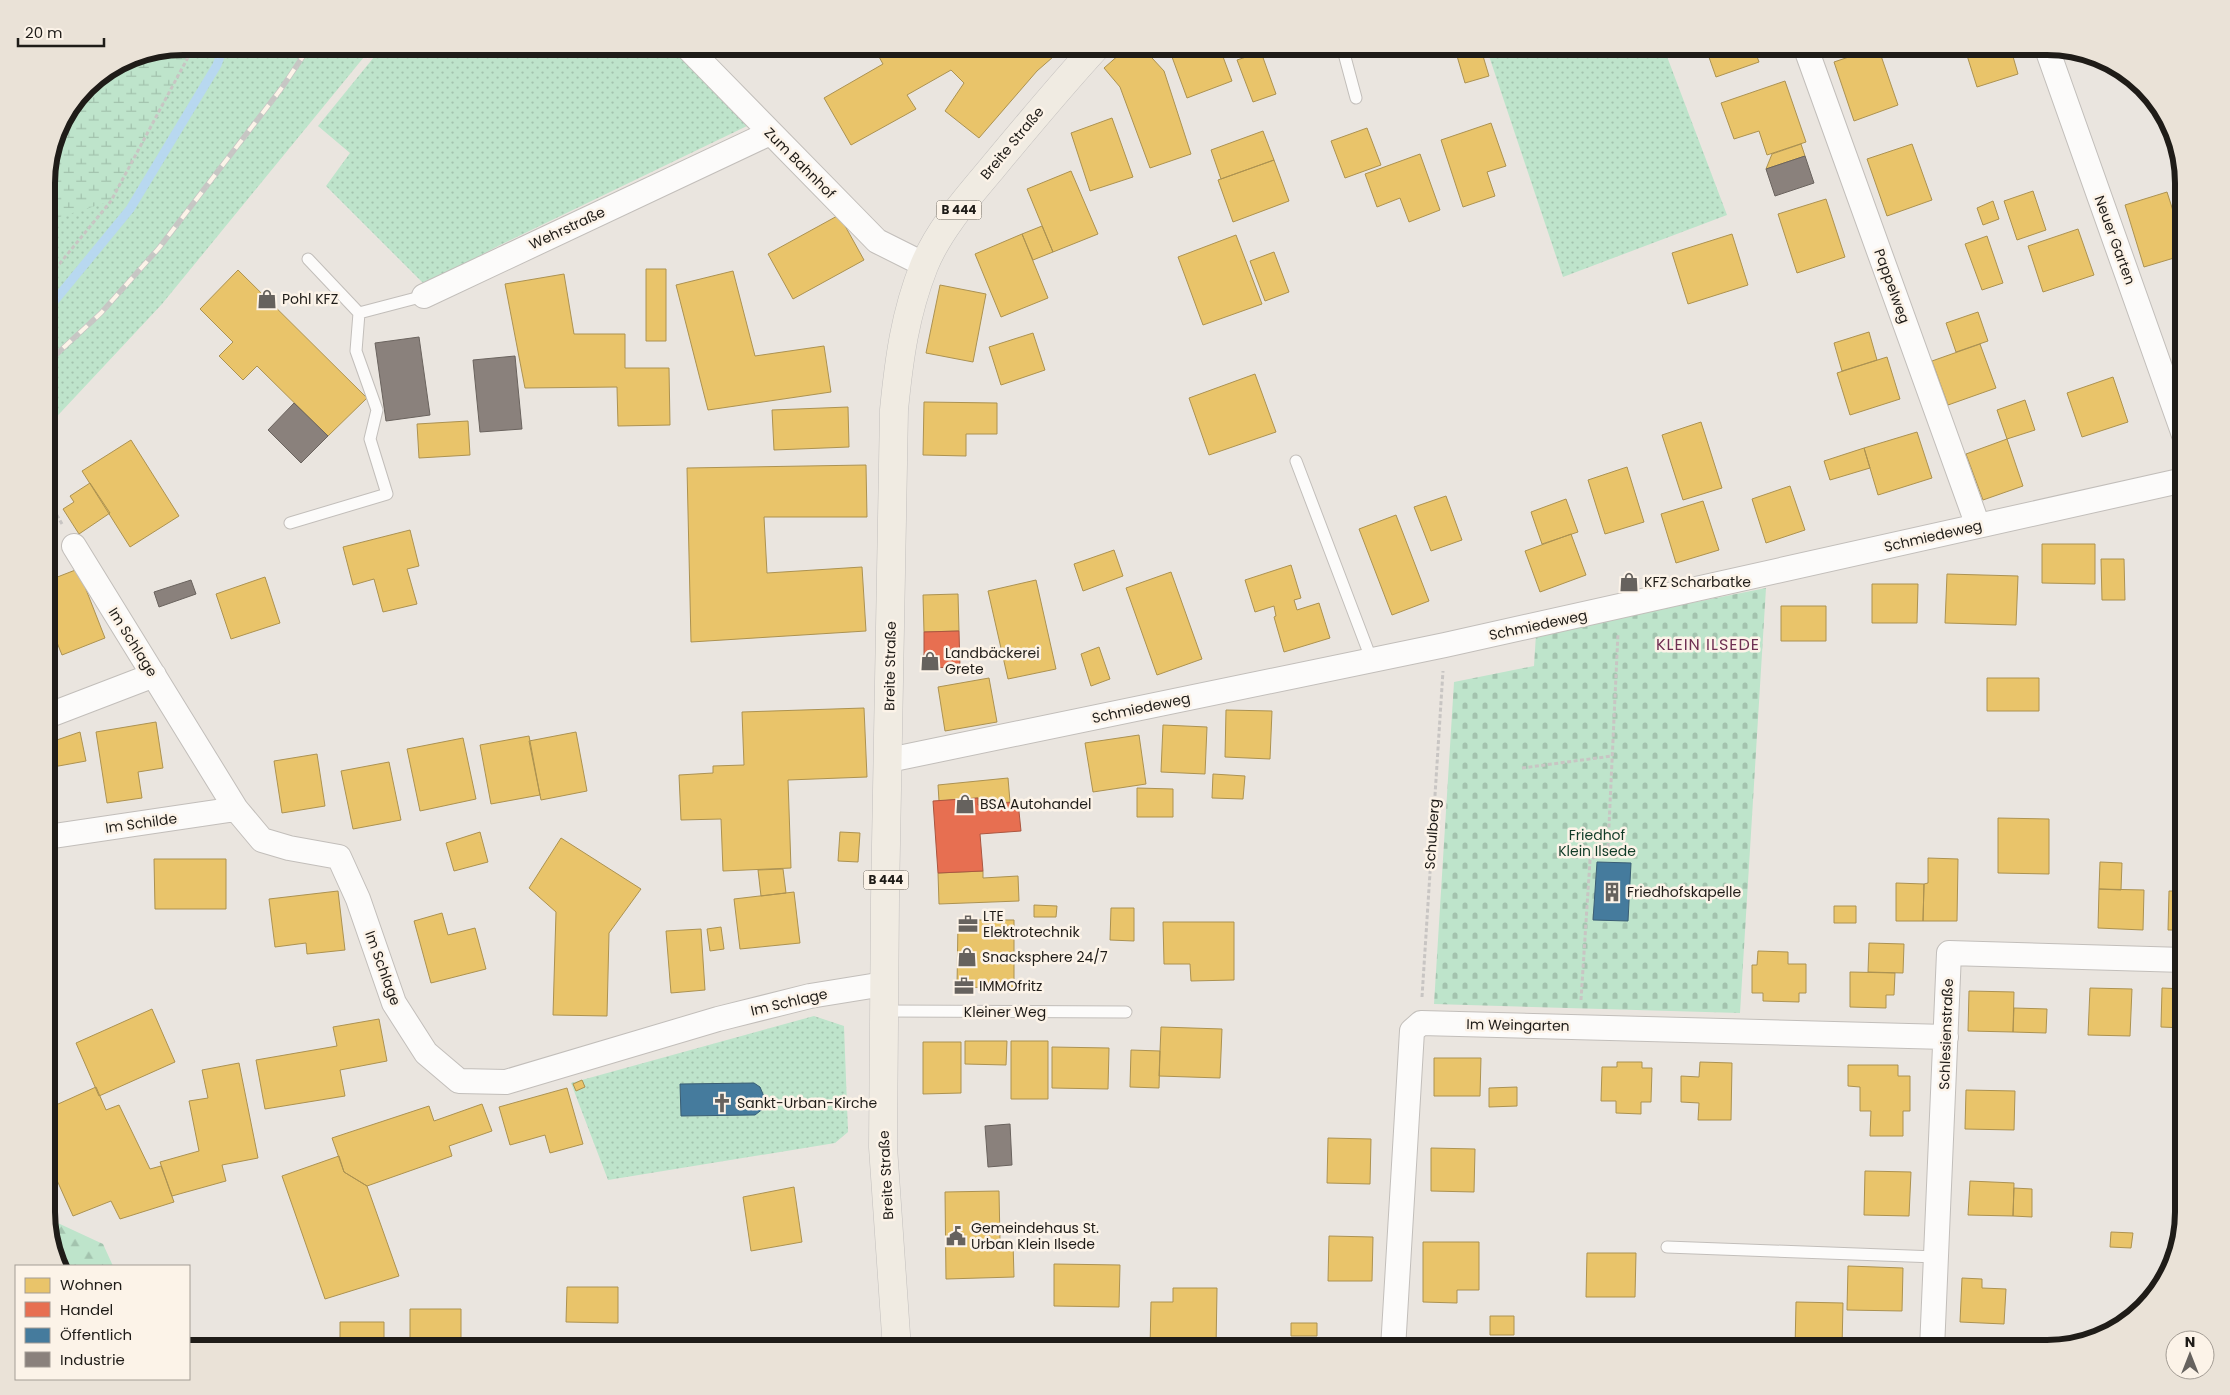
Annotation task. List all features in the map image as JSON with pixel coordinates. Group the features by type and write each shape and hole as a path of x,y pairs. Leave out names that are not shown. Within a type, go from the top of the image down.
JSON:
{"main road":[{"name":"Breite Straße","path":"895,1340 883,1147 894,410 899,354 910,309 925,264 944,230 972,192 1048,100 1089,55"}],"street":[{"name":"Zum Bahnhof","path":"695,55 878,241 925,264"},
{"name":"Pappelweg","path":"1808,55 1978,526"},
{"name":"Neuer Garten","path":"2049,55 2175,410"},
{"name":"Wehrstraße","path":"424,296 770,132"},
{"name":"Schmiedeweg","path":"889,760 1372,661 1619,608 2175,482"},
{"name":"Im Schlage","path":"74,546 236,808 262,840 289,848 339,857 358,899 394,1003 426,1054 459,1081 506,1082 727,1016 810,996 884,984"},
{"path":"55,713 154,675"},
{"name":"Im Schilde","path":"55,836 236,808"},
{"name":"Schlesienstraße","path":"1932,1340 1949,953 2175,960"},
{"path":"1394,1340 1412,1030 1421,1023"},
{"name":"Im Weingarten","path":"1421,1023 1946,1037"}],"lane":[{"path":"1344,55 1356,98"},
{"path":"290,523 387,494 370,439 378,410 356,351 359,313 308,259"},
{"name":"Wehrstraße","path":"359,313 424,296"},
{"path":"1296,461 1372,661"},
{"name":"Kleiner Weg","path":"884,1011 1126,1012"},
{"path":"1667,1247 1936,1257"}],"path":[{"path":"55,267 111,201 189,55"},
{"path":"1580,1027 1590,860 1608,847 1619,608"},
{"name":"Schulberg","path":"1421,1023 1445,645"},
{"path":"1522,768 1612,756"}],"green space":[{"path":"189,55 111,201 55,218 56,167 59,150 68,127 87,99 119,72 150,59"},
{"path":"366,55 162,304 55,418 55,175 59,150 65,134 82,105 99,87 119,72 150,59 167,56"},
{"path":"376,55 679,55 747,126 498,246 425,285 326,186 350,153 318,126"},
{"path":"1489,55 1666,55 1727,215 1563,277"},
{"name":"Friedhof Klein Ilsede","path":"1766,588 1740,1013 1434,1004 1454,682 1534,666 1536,634"},
{"path":"814,1016 844,1026 848,1132 835,1143 608,1180 571,1083"},
{"path":"55,1222 103,1244 113,1265 67,1265 57,1237"}],"building: Wohnen":[{"path":"878,55 1055,55 1037,71 979,138 945,111 964,83 951,70 907,95 916,109 851,145 824,98 883,64"},
{"path":"1119,55 1149,55 1164,71 1191,154 1150,168 1120,87 1104,68"},
{"path":"1171,55 1222,55 1232,81 1187,98"},
{"path":"1252,55 1262,55 1276,94 1253,102 1237,60"},
{"path":"1457,55 1483,55 1489,76 1465,83"},
{"path":"1708,55 1756,55 1759,62 1716,77"},
{"path":"1855,55 1881,55 1898,105 1854,121 1834,62"},
{"path":"1967,55 2013,55 2018,74 1977,87"},
{"path":"1785,81 1806,142 1767,155 1759,131 1734,139 1721,103"},
{"path":"1112,118 1133,177 1090,191 1071,133"},
{"path":"1491,123 1506,166 1487,172 1495,196 1463,207 1441,140"},
{"path":"1367,128 1381,165 1345,178 1331,141"},
{"path":"1263,131 1274,160 1221,179 1211,150"},
{"path":"1801,144 1805,156 1766,169 1772,154"},
{"path":"1912,144 1932,200 1887,216 1867,159"},
{"path":"1420,154 1440,210 1409,222 1400,198 1377,207 1365,174"},
{"path":"1274,160 1289,201 1233,222 1218,180"},
{"path":"1071,171 1098,234 1053,252 1027,189"},
{"path":"2033,191 2046,230 2017,240 2004,201"},
{"path":"2167,192 2175,217 2175,258 2144,267 2125,205"},
{"path":"1826,199 1845,257 1797,273 1778,214"},
{"path":"1993,201 1999,219 1983,225 1977,208"},
{"path":"839,215 864,260 793,299 768,254"},
{"path":"1042,226 1053,252 1033,260 1022,234"},
{"path":"2078,229 2094,275 2043,292 2028,246"},
{"path":"1022,234 1048,298 1001,317 975,254"},
{"path":"1732,234 1748,285 1688,304 1672,253"},
{"path":"1236,235 1262,304 1203,325 1178,257"},
{"path":"1987,236 2003,283 1982,290 1965,244"},
{"path":"1274,252 1289,292 1265,301 1250,261"},
{"path":"646,269 666,269 666,341 646,341"},
{"path":"238,270 367,398 328,436 257,366 243,380 219,356 233,342 200,309"},
{"path":"733,271 755,356 824,346 831,392 708,410 676,285"},
{"path":"564,274 574,334 625,334 625,368 669,368 670,425 618,426 617,387 525,388 505,284"},
{"path":"940,285 986,294 973,362 926,353"},
{"path":"1978,312 1988,341 1956,352 1946,323"},
{"path":"1869,332 1877,360 1842,371 1834,343"},
{"path":"1033,333 1045,370 1001,385 989,347"},
{"path":"1980,344 1996,388 1948,405 1932,361"},
{"path":"1887,357 1900,399 1850,415 1837,373"},
{"path":"1255,374 1276,432 1209,455 1189,398"},
{"path":"2113,377 2128,422 2082,437 2067,393"},
{"path":"2025,400 2035,430 2007,439 1997,410"},
{"path":"924,402 997,403 997,434 966,434 966,456 923,455"},
{"path":"848,407 849,447 774,450 772,410"},
{"path":"468,421 470,455 419,458 417,424"},
{"path":"1701,422 1722,488 1683,500 1662,435"},
{"path":"1917,432 1932,478 1878,495 1864,448"},
{"path":"2007,439 2023,486 1983,500 1966,454"},
{"path":"131,440 179,516 130,547 82,471"},
{"path":"1864,448 1870,468 1830,480 1824,461"},
{"path":"866,465 867,517 764,517 767,573 862,567 866,631 691,642 687,468"},
{"path":"1627,467 1644,522 1605,534 1588,480"},
{"path":"90,483 110,513 79,534 63,509 74,502 70,496"},
{"path":"1790,486 1805,530 1766,543 1752,499"},
{"path":"1446,496 1462,540 1431,551 1414,507"},
{"path":"1566,499 1578,532 1542,544 1531,512"},
{"path":"1703,501 1719,550 1676,563 1661,514"},
{"path":"1396,515 1429,601 1392,615 1359,529"},
{"path":"410,530 419,566 407,569 417,604 383,612 374,579 353,585 343,547"},
{"path":"1571,534 1586,575 1540,592 1525,551"},
{"path":"2042,544 2095,544 2095,584 2042,583"},
{"path":"1114,550 1123,576 1083,591 1074,564"},
{"path":"2101,559 2124,559 2125,600 2102,600"},
{"path":"1291,565 1301,598 1294,600 1297,610 1319,603 1330,638 1284,652 1274,617 1276,616 1274,606 1255,612 1245,580"},
{"path":"78,569 105,638 62,655 55,638 55,578"},
{"path":"1171,572 1202,659 1157,675 1126,588"},
{"path":"1947,574 2018,576 2016,625 1945,623"},
{"path":"265,577 280,623 231,639 216,594"},
{"path":"1036,580 1056,669 1008,679 988,591"},
{"path":"1872,584 1918,584 1917,623 1872,623"},
{"path":"958,594 959,631 924,632 923,595"},
{"path":"1781,606 1826,606 1826,641 1781,641"},
{"path":"1099,647 1110,679 1091,686 1081,654"},
{"path":"989,678 997,722 945,731 938,687"},
{"path":"1987,678 2039,678 2039,711 1987,711"},
{"path":"864,708 867,777 788,780 791,868 723,871 721,819 681,820 679,775 713,773 713,766 744,765 742,712"},
{"path":"1226,710 1272,711 1270,759 1225,757"},
{"path":"156,722 163,768 138,772 142,798 107,803 96,732"},
{"path":"1163,725 1207,727 1205,774 1161,772"},
{"path":"80,732 86,761 55,767 55,741"},
{"path":"576,732 587,791 541,800 529,741"},
{"path":"1139,735 1146,784 1093,792 1085,743"},
{"path":"529,736 540,795 491,804 480,745"},
{"path":"463,738 476,799 420,811 407,749"},
{"path":"317,754 325,806 282,813 274,761"},
{"path":"389,762 401,820 353,829 341,771"},
{"path":"1213,774 1245,776 1243,799 1212,798"},
{"path":"1008,778 1010,802 978,805 978,798 939,801 938,785"},
{"path":"1137,788 1173,789 1173,817 1137,817"},
{"path":"1998,818 2049,819 2049,874 1998,873"},
{"path":"480,832 488,862 454,871 446,843"},
{"path":"840,832 860,833 858,862 838,861"},
{"path":"561,838 641,889 609,933 607,1016 553,1015 556,912 529,888"},
{"path":"1928,858 1958,859 1957,921 1923,921 1924,884 1928,883"},
{"path":"154,859 226,859 226,909 155,909"},
{"path":"2100,862 2122,863 2121,890 2099,889"},
{"path":"783,869 786,893 761,896 758,870"},
{"path":"983,871 983,878 1018,876 1019,901 939,904 938,873"},
{"path":"1896,883 1924,884 1923,921 1896,921"},
{"path":"2099,889 2144,890 2143,930 2098,928"},
{"path":"338,891 345,950 307,954 306,943 275,947 269,899"},
{"path":"2169,891 2175,891 2175,930 2168,930"},
{"path":"794,892 800,943 740,949 734,899"},
{"path":"1034,905 1057,906 1056,917 1034,917"},
{"path":"1834,906 1856,906 1856,923 1834,923"},
{"path":"1111,908 1134,908 1134,941 1110,940"},
{"path":"442,913 448,935 475,928 486,969 431,983 414,921"},
{"path":"958,920 1014,920 1014,988 957,987"},
{"path":"1163,922 1234,922 1234,980 1191,981 1190,964 1164,964"},
{"path":"721,927 724,949 710,951 707,929"},
{"path":"701,929 705,990 671,993 666,931"},
{"path":"1869,943 1904,944 1903,973 1868,972"},
{"path":"1758,951 1788,952 1788,964 1806,964 1806,993 1799,993 1799,1002 1763,1001 1763,993 1752,993 1752,965 1757,965"},
{"path":"1850,972 1895,973 1894,995 1886,995 1886,1008 1850,1007"},
{"path":"2090,988 2132,989 2130,1036 2088,1035"},
{"path":"2162,988 2175,989 2175,1028 2161,1027"},
{"path":"1969,991 2014,992 2013,1032 1968,1031"},
{"path":"2014,1008 2047,1009 2046,1033 2013,1032"},
{"path":"152,1009 175,1062 99,1096 76,1043"},
{"path":"379,1019 387,1061 340,1070 345,1096 265,1109 256,1060 337,1046 333,1027"},
{"path":"1161,1027 1222,1029 1220,1078 1159,1076"},
{"path":"965,1041 1007,1041 1006,1065 965,1064"},
{"path":"1011,1041 1048,1041 1048,1099 1011,1099"},
{"path":"923,1042 961,1042 961,1093 923,1094"},
{"path":"1052,1047 1109,1048 1108,1089 1052,1088"},
{"path":"1131,1050 1160,1051 1159,1088 1130,1087"},
{"path":"1434,1058 1481,1058 1480,1096 1434,1096"},
{"path":"1617,1062 1642,1062 1642,1068 1652,1068 1651,1102 1641,1102 1641,1114 1616,1113 1616,1101 1601,1101 1602,1067 1617,1067"},
{"path":"1700,1062 1732,1063 1731,1120 1698,1120 1699,1103 1681,1102 1681,1076 1699,1077"},
{"path":"239,1063 258,1158 222,1165 226,1181 172,1196 160,1162 199,1151 189,1101 208,1098 202,1070"},
{"path":"1848,1065 1898,1065 1898,1076 1910,1076 1910,1111 1903,1111 1903,1136 1870,1136 1871,1111 1860,1111 1860,1087 1848,1086"},
{"path":"582,1080 585,1087 576,1091 573,1084"},
{"path":"96,1087 106,1110 119,1105 150,1169 161,1166 174,1202 120,1219 111,1201 73,1216 55,1176 55,1105"},
{"path":"1517,1087 1517,1106 1489,1107 1489,1088"},
{"path":"567,1088 583,1144 550,1153 545,1135 510,1145 499,1107"},
{"path":"1966,1090 2015,1091 2014,1130 1965,1129"},
{"path":"482,1104 492,1131 449,1146 452,1156 367,1186 344,1172 332,1138 429,1106 434,1121"},
{"path":"1328,1138 1371,1139 1370,1184 1327,1183"},
{"path":"1431,1148 1475,1149 1474,1192 1431,1191"},
{"path":"339,1156 344,1172 367,1186 399,1276 325,1299 282,1176"},
{"path":"1865,1171 1911,1172 1909,1216 1864,1215"},
{"path":"1970,1181 2014,1183 2013,1216 1968,1215"},
{"path":"794,1187 802,1242 751,1251 743,1197"},
{"path":"2014,1188 2032,1189 2032,1217 2013,1216"},
{"path":"999,1191 1000,1242 1013,1242 1014,1277 946,1279 945,1192"},
{"path":"2111,1232 2133,1233 2131,1248 2110,1247"},
{"path":"1329,1236 1373,1237 1372,1281 1328,1281"},
{"path":"1423,1242 1479,1242 1479,1290 1457,1290 1457,1303 1423,1302"},
{"path":"1587,1253 1636,1253 1635,1297 1586,1297"},
{"path":"1054,1264 1120,1265 1119,1307 1054,1306"},
{"path":"1848,1266 1903,1268 1902,1311 1847,1310"},
{"path":"1962,1278 1982,1279 1982,1288 2006,1289 2004,1324 1960,1322"},
{"path":"567,1287 618,1287 618,1323 566,1322"},
{"path":"1173,1288 1217,1288 1216,1340 1150,1340 1151,1302 1173,1302"},
{"path":"1796,1302 1843,1303 1842,1340 1795,1340"},
{"path":"410,1309 461,1309 461,1340 410,1340"},
{"path":"1490,1316 1514,1316 1514,1335 1490,1335"},
{"path":"340,1322 384,1322 384,1340 340,1340"},
{"path":"1291,1323 1317,1323 1317,1336 1291,1336"},
{"path":"1324,1338 1368,1339 1368,1340 1324,1340"}],"building: Handel":[{"path":"959,631 960,667 924,668 924,632"},
{"path":"978,798 978,805 1018,802 1021,831 980,834 983,871 938,873 933,801"}],"building: Öffentlich":[{"name":"Friedhofskapelle","path":"1597,862 1631,863 1628,921 1593,920"},
{"name":"Sankt-Urban-Kirche","path":"754,1083 760,1087 765,1099 764,1108 755,1115 681,1116 680,1084"}],"building: Industrie":[{"path":"1805,156 1814,183 1775,196 1766,169"},
{"path":"419,337 430,415 386,421 375,343"},
{"path":"515,356 522,429 480,432 473,360"},
{"path":"294,403 328,436 301,463 268,430"},
{"path":"191,580 196,594 159,607 154,592"},
{"path":"1010,1124 1012,1165 988,1167 985,1126"}],"waterway":[{"path":"55,300 130,209 217,65 221,55"}],"railway":[{"path":"55,356 101,313 159,248 281,89 304,55"}],"place":[{"name":"Pohl KFZ","path":"267,299"},
{"name":"KFZ Scharbatke","path":"1629,582"},
{"name":"Landbäckerei Grete","path":"930,661"},
{"name":"BSA Autohandel","path":"965,804"},
{"name":"Friedhofskapelle","path":"1612,892"},
{"name":"LTE Elektrotechnik","path":"968,924"},
{"name":"Snacksphere 24/7","path":"967,957"},
{"name":"IMMOfritz","path":"964,986"},
{"name":"Sankt-Urban-Kirche","path":"722,1103"},
{"name":"Gemeindehaus St. Urban Klein Ilsede","path":"956,1236"}],"district":[{"name":"KLEIN ILSEDE","path":"1708,644"}]}
